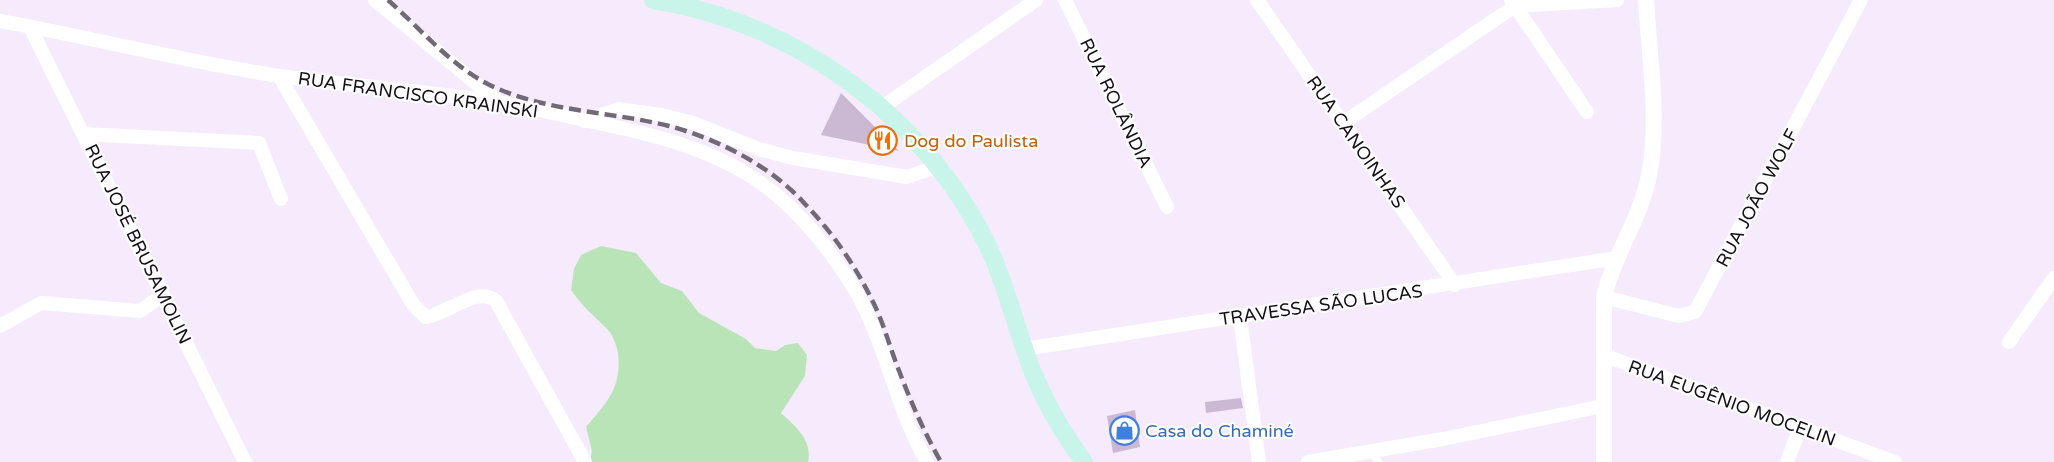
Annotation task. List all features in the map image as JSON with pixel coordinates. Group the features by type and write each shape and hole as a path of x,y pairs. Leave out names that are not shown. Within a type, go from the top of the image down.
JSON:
{"main road":[{"path":"653,0 705,12 758,30 839,74 881,108 936,167 967,210 991,254 1024,349 1045,400 1084,462"}],"street":[{"path":"375,0 485,94 499,102"},
{"path":"881,108 1036,0"},
{"name":"RUA ROLÂNDIA","path":"1065,0 1167,207"},
{"name":"RUA CANOINHAS","path":"1257,0 1455,285"},
{"path":"1343,123 1513,3 1617,0"},
{"path":"1604,462 1604,297 1617,258 1644,194 1649,174 1653,122 1646,0"},
{"name":"RUA JOÃO WOLF","path":"1604,297 1679,316 1695,312 1861,0"},
{"path":"1513,3 1587,112"},
{"name":"RUA FRANCISCO KRAINSKI","path":"0,21 160,55 279,76 499,102 675,142 725,160 771,189 792,209 830,253 859,297 908,424 927,462"},
{"name":"RUA JOSÉ BRUSAMOLIN","path":"30,27 245,462"},
{"path":"279,76 414,306 426,317 436,315 481,294 490,296 496,301 585,462"},
{"path":"585,121 618,109 662,114 693,123 759,149 793,158 907,177 936,167"},
{"path":"83,134 260,143 281,199"},
{"name":"TRAVESSA SÃO LUCAS","path":"1024,349 1455,285 1617,258"},
{"path":"2009,342 2054,278"},
{"path":"0,326 41,303 140,311 163,295"},
{"path":"1240,316 1259,462"},
{"name":"RUA EUGÊNIO MOCELIN","path":"1603,355 1895,462"},
{"path":"1308,462 1375,457 1604,406"},
{"path":"1787,462 1800,428"}],"green space":[{"path":"601,246 636,253 661,283 682,291 699,313 746,339 755,348 776,351 785,345 798,343 807,355 805,376 781,413 802,434 808,447 808,462 590,462 592,451 586,427 606,402 615,385 618,376 618,353 611,333 583,306 571,290 574,269 581,255"}],"building":[{"path":"841,93 899,151 821,135"},
{"path":"1241,398 1243,408 1206,413 1205,402"},
{"name":"Casa do Chaminé","path":"1135,410 1140,447 1113,453 1107,416"}],"railway":[{"path":"388,0 455,62 485,83 542,103 648,121 706,138 760,166 791,190 824,226 858,274 879,316 918,416 941,462"}],"place":[{"name":"Dog do Paulista","path":"883,141"},
{"name":"Casa do Chaminé","path":"1124,431"}]}
